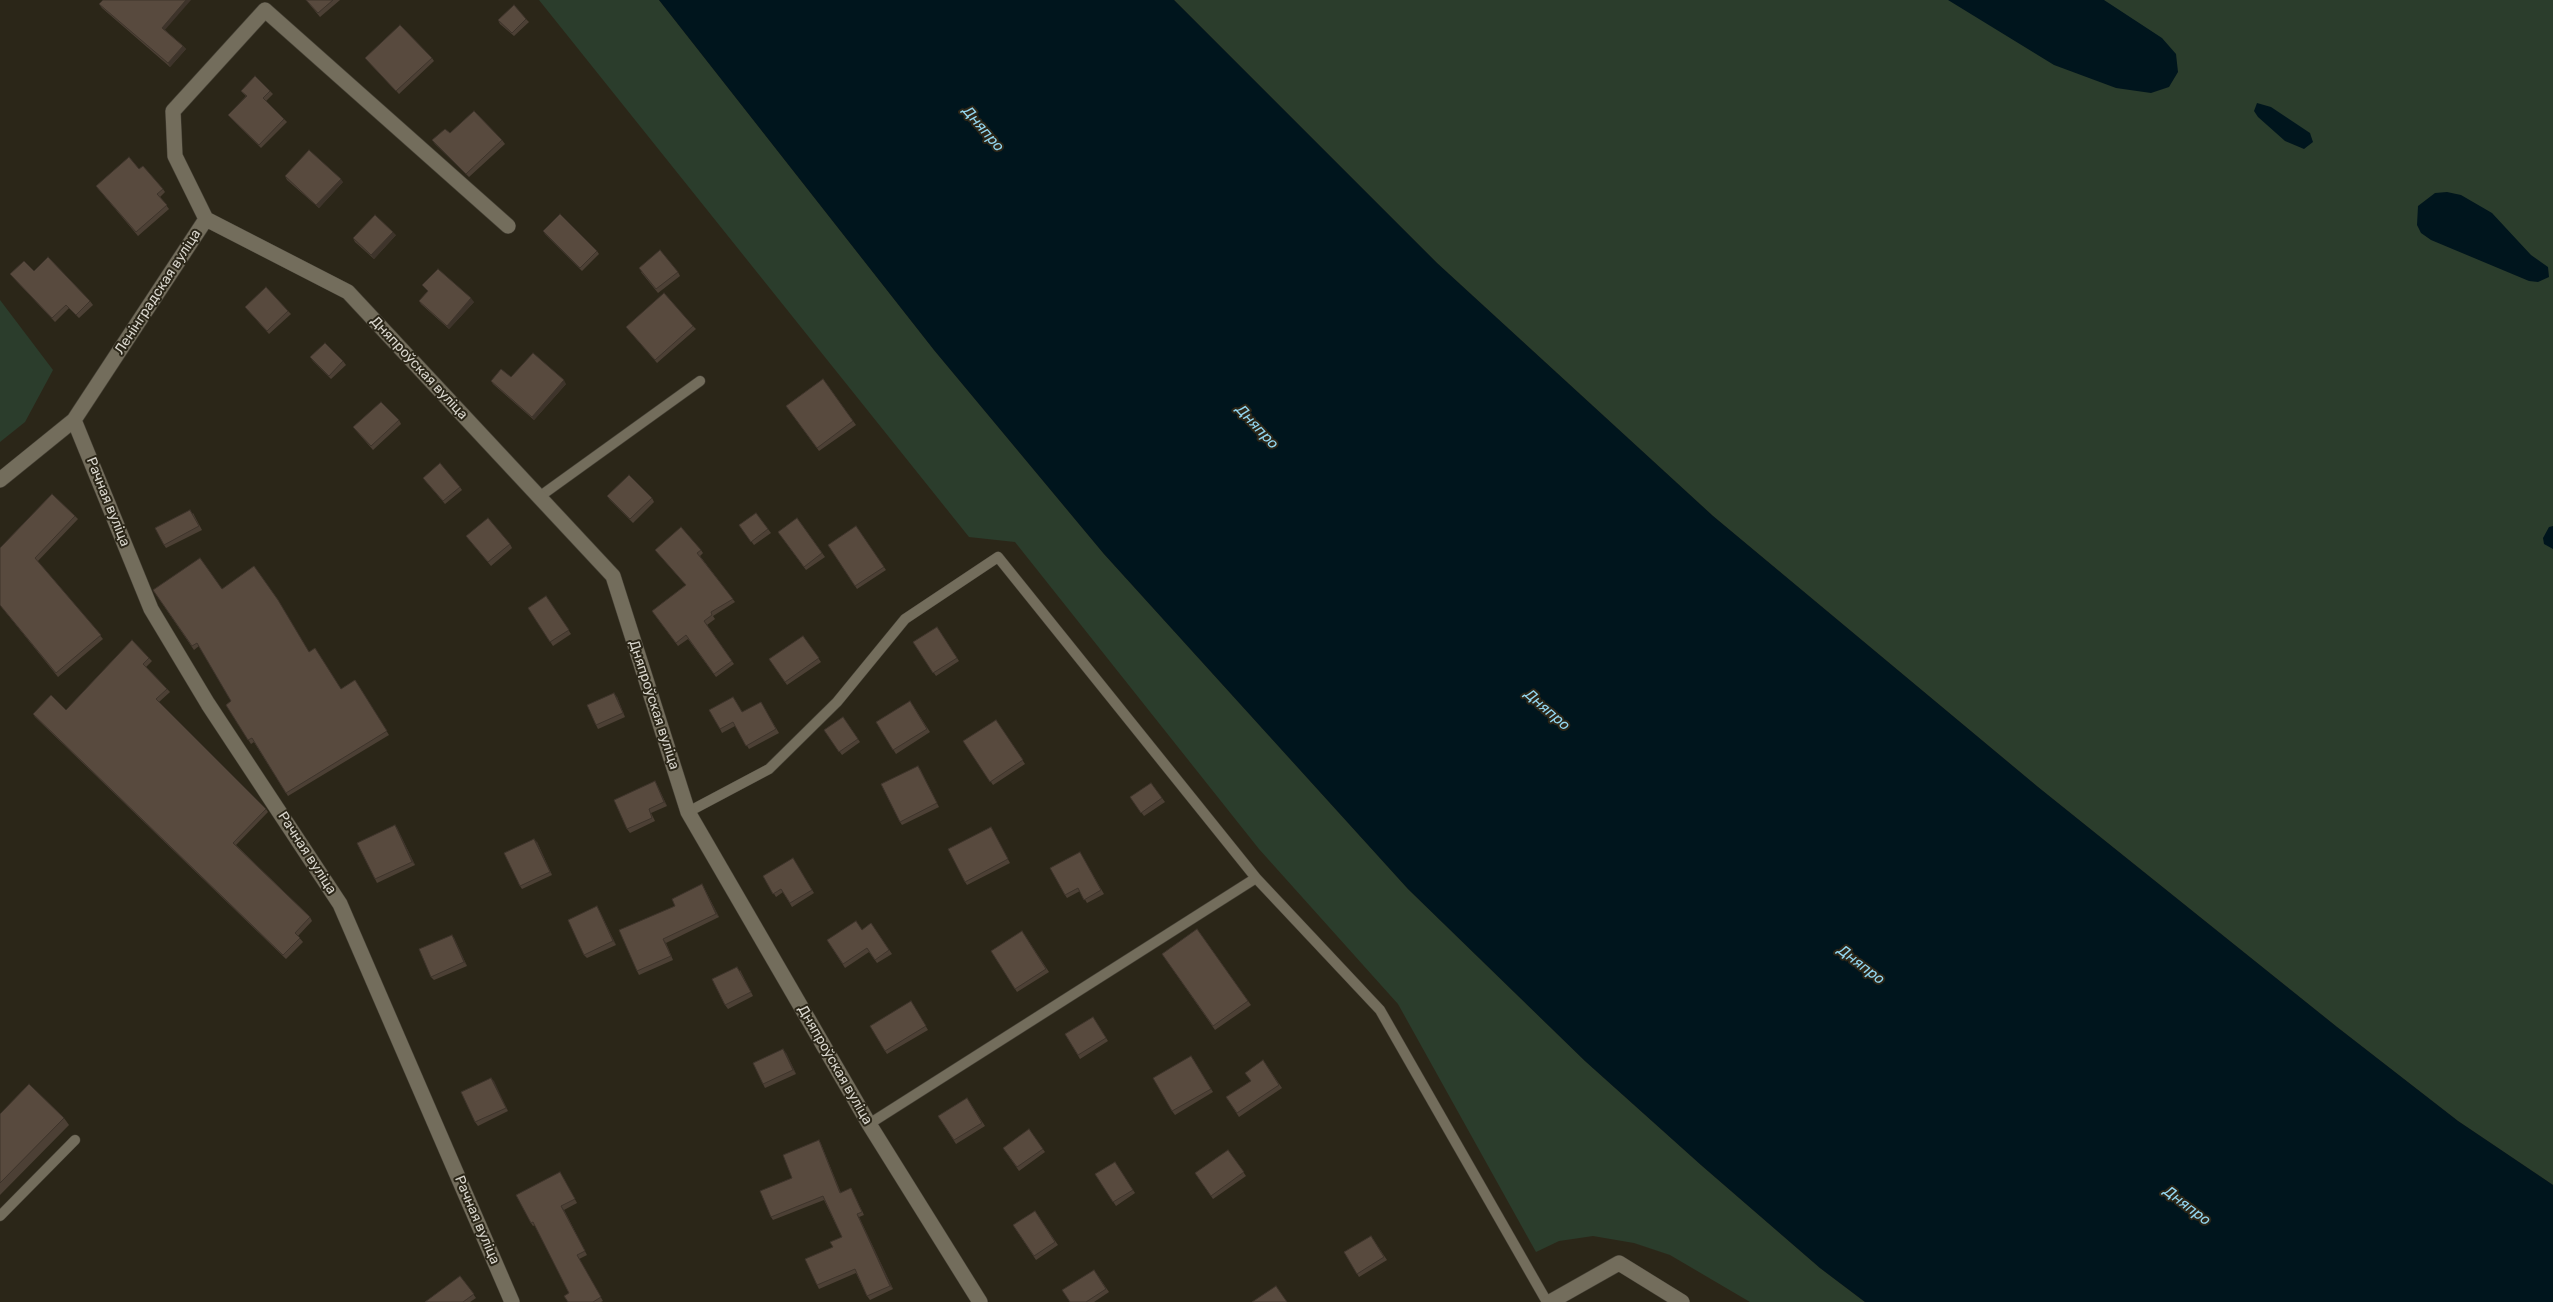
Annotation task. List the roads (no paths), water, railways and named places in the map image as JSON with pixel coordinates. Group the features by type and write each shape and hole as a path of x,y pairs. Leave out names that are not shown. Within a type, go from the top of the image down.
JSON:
{"street":[{"name":"Ленінградская вуліца","path":"0,480 74,420 206,219 175,156 173,111 266,5"},
{"path":"266,5 508,226"},
{"name":"Дняпроўская вуліца","path":"206,219 348,292 613,576 688,812 869,1124 980,1302"},
{"name":"Рачная вуліца","path":"74,420 151,609 208,704 340,904 512,1302"},
{"path":"1548,1302 1619,1263 1682,1302"}],"lane":[{"path":"539,497 700,381"},
{"path":"688,812 769,769 837,702 905,619 998,557 1256,878 1380,1010 1548,1302"},
{"path":"869,1124 1256,878"},
{"path":"0,1216 75,1140"}],"water":[{"name":"Дняпро","path":"659,0 1174,0 1437,263 1713,516 2038,787 2337,1027 2458,1121 2553,1185 2553,1302 1865,1302 1820,1268 1585,1061 1408,889 1104,554 934,350"},
{"path":"1948,0 2104,0 2162,38 2176,54 2178,72 2169,87 2151,93 2116,88 2054,65"},
{"path":"2257,103 2271,107 2310,133 2313,142 2304,149 2285,141 2258,117 2254,111"},
{"path":"2447,192 2461,195 2492,213 2531,255 2548,267 2549,277 2538,282 2529,281 2431,240 2421,233 2417,225 2418,206 2435,193"},
{"path":"2553,526 2553,549 2544,544 2543,538 2549,527"}]}
